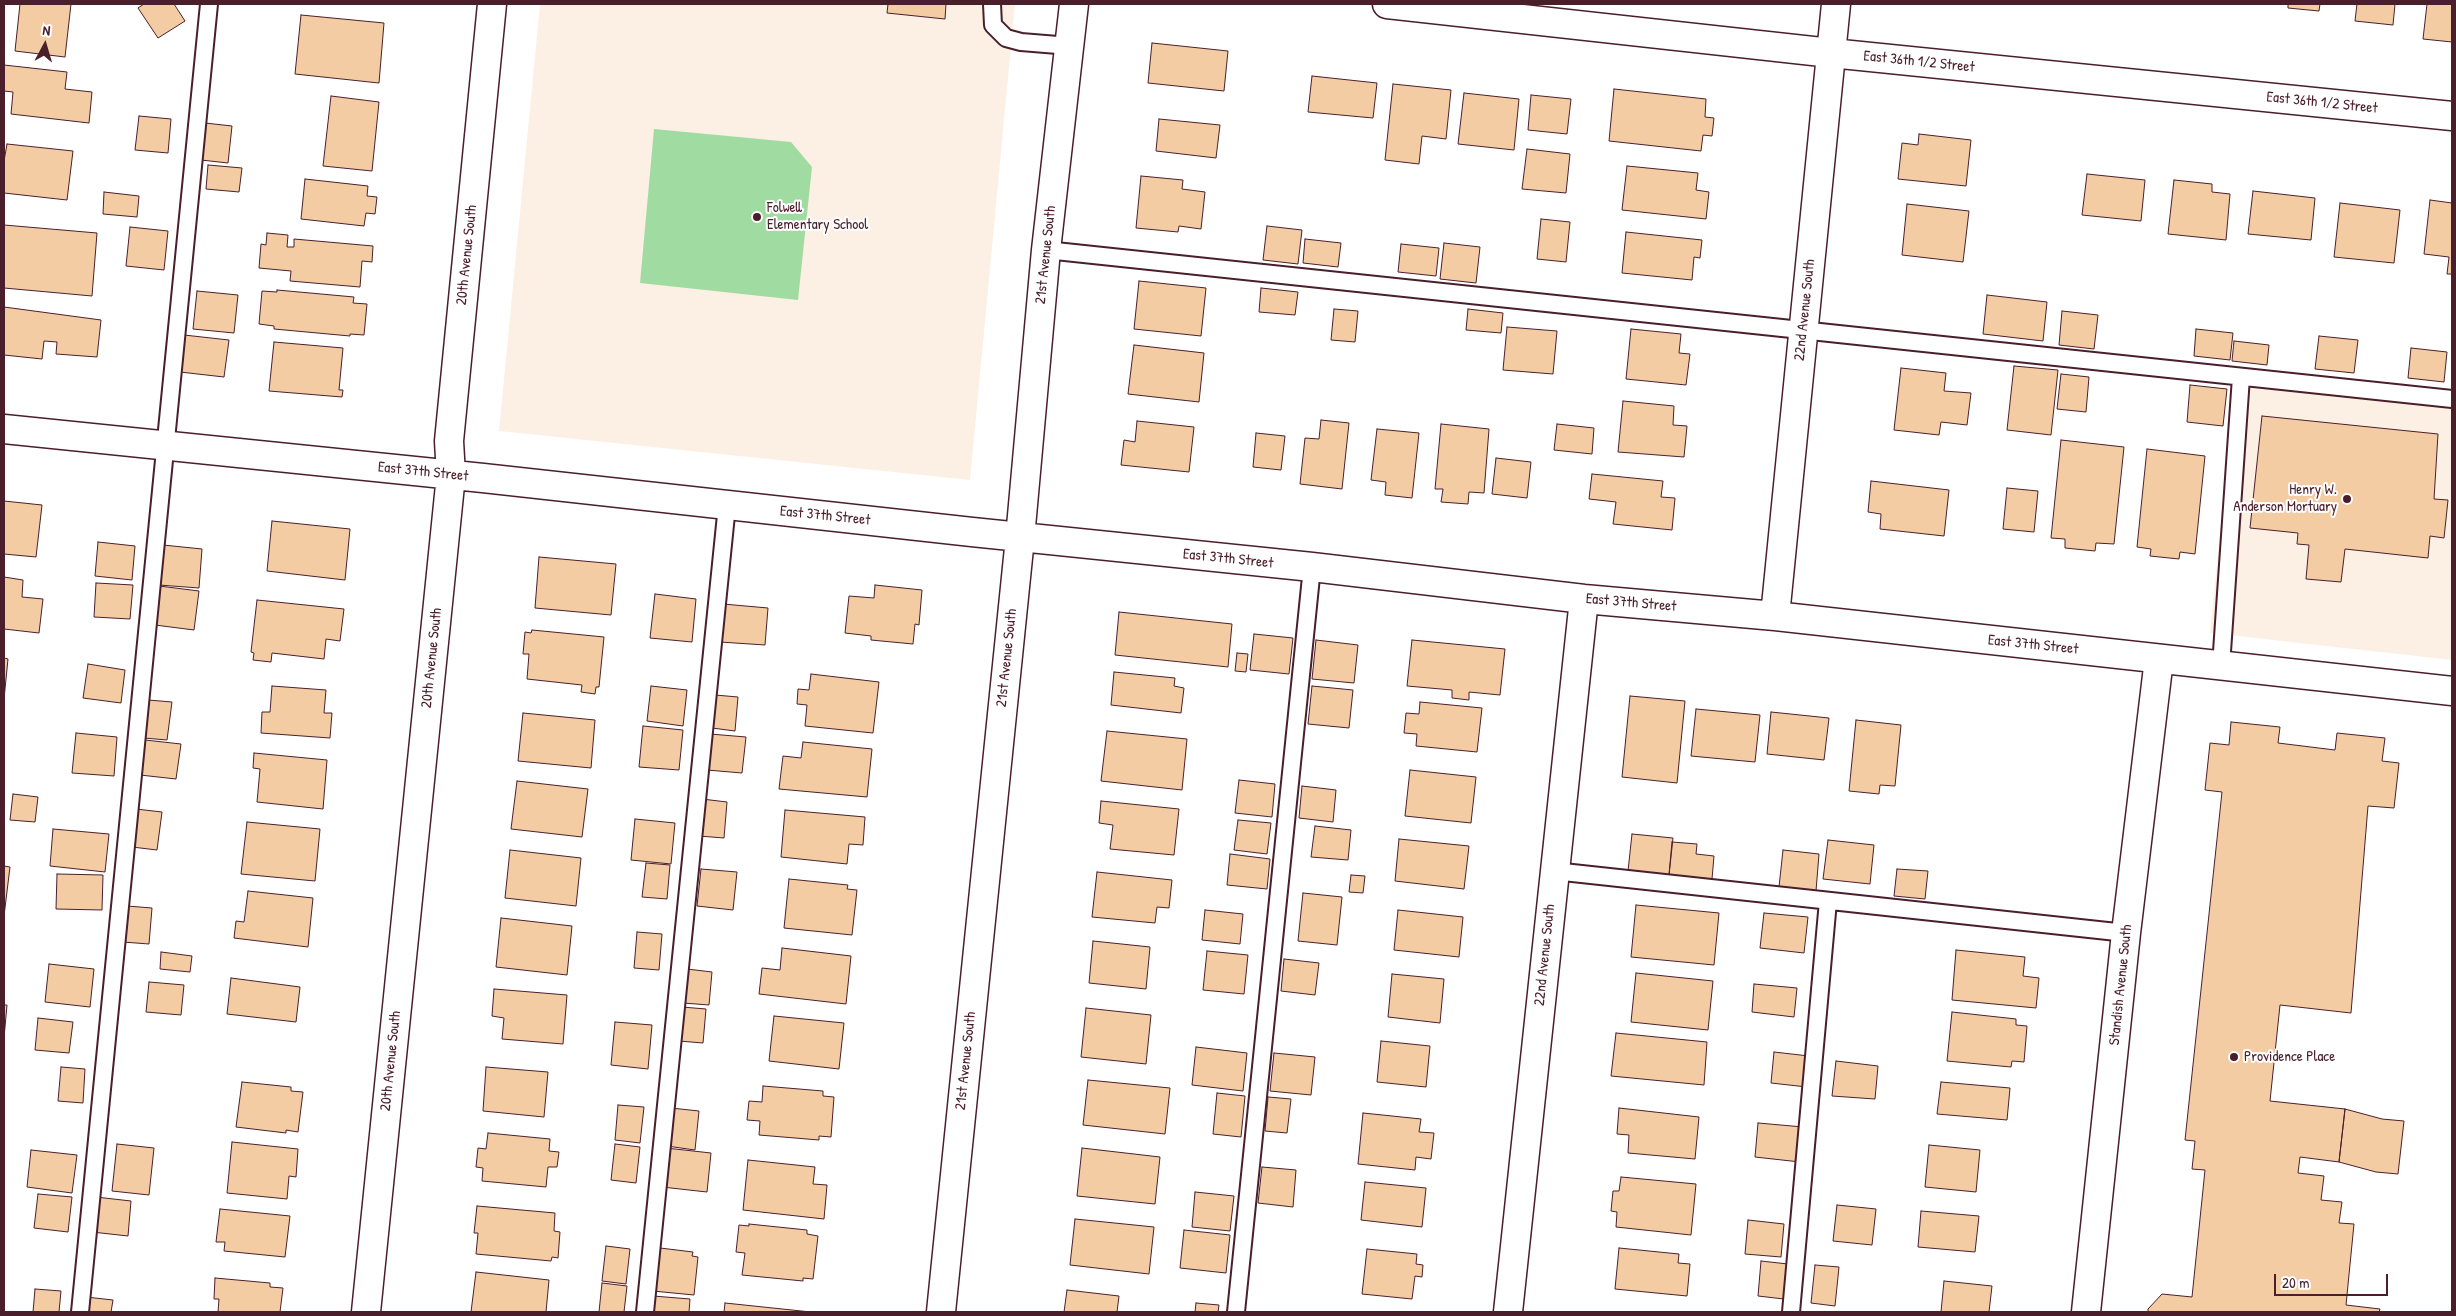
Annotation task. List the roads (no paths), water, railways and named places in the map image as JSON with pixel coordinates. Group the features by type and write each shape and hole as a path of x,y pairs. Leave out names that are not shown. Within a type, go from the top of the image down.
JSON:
{"street":[{"name":"20th Avenue South","path":"366,1312 451,475 449,441 492,4"},
{"name":"21st Avenue South","path":"941,1312 1020,538 1046,250 1074,4"},
{"name":"East 36th 1/2 Street","path":"1387,4 1831,53 2452,116"},
{"name":"22nd Avenue South","path":"1775,616 1836,4"},
{"name":"East 37th Street","path":"4,429 451,475 1020,538 1312,567 1584,599 1775,616 2452,691"},
{"name":"22nd Avenue South","path":"1508,1312 1584,599"},
{"name":"Standish Avenue South","path":"2086,1312 2126,933 2159,659"}],"lane":[{"path":"80,1312 208,4"},
{"path":"992,4 993,25 1006,38 1021,42 1070,46"},
{"path":"1046,250 2452,399"},
{"path":"2221,666 2240,377"},
{"path":"645,1312 727,505"},
{"path":"1236,1312 1312,567"},
{"path":"1554,871 2126,933"},
{"path":"1791,1312 1828,901"}],"place":[{"name":"Folwell Elementary School","path":"757,217"},
{"name":"Henry W. Anderson Mortuary","path":"2347,499"},
{"name":"Providence Place","path":"2234,1057"}]}
